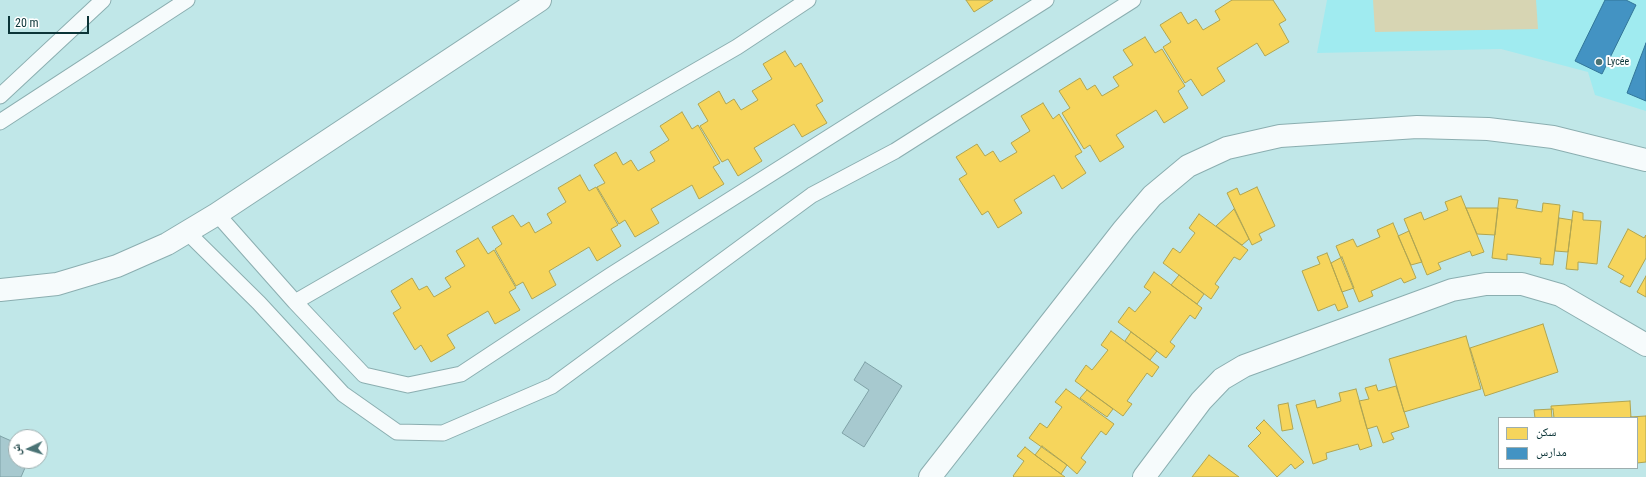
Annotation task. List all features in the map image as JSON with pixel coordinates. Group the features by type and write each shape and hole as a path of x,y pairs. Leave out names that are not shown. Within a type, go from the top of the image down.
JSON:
{"street":[{"path":"0,290 57,284 117,266 166,244 217,214 540,0"},
{"path":"930,477 1124,229 1152,196 1188,166 1227,148 1280,136 1417,127 1488,129 1553,137 1646,160"},
{"path":"1144,477 1201,401 1222,379 1244,366 1452,290 1486,284 1522,284 1560,295 1646,345"}],"lane":[{"path":"0,96 103,0"},
{"path":"0,122 187,0"},
{"path":"295,302 737,48 808,0"},
{"path":"217,214 295,302 364,375 408,385 461,374 611,275 1046,0"},
{"path":"187,232 259,303 343,394 397,432 443,433 552,386 812,196 895,152 1133,0"}],"shaded area":[{"name":"Lycée","path":"1327,0 1646,0 1646,111 1595,95 1588,72 1501,49 1317,53"},
{"path":"1373,0 1536,0 1538,29 1375,32"}],"building: سكن":[{"path":"966,0 993,0 974,12"},
{"path":"1232,0 1273,0 1286,20 1279,24 1289,42 1265,56 1257,43 1217,68 1225,81 1202,96 1191,79 1185,83 1163,47 1171,42 1160,25 1181,12 1188,24 1196,19 1203,30 1220,20 1215,11"},
{"path":"1145,37 1155,53 1162,49 1185,86 1178,91 1188,108 1164,123 1156,110 1116,135 1124,147 1100,162 1090,145 1084,149 1062,113 1070,108 1059,91 1080,78 1087,90 1095,85 1102,96 1119,86 1113,77 1133,65 1123,50"},
{"path":"785,51 795,67 801,63 823,101 816,105 827,123 802,137 794,124 754,148 762,161 738,176 728,159 722,162 700,126 708,121 698,104 719,91 726,104 734,99 741,110 758,100 752,91 772,79 763,64"},
{"path":"1043,103 1053,119 1059,114 1082,152 1075,156 1086,173 1062,189 1054,175 1014,200 1022,213 998,228 988,211 982,215 959,179 967,174 956,157 977,144 985,156 993,151 1000,162 1017,152 1011,143 1030,131 1021,116"},
{"path":"682,112 692,129 698,125 720,163 713,167 724,184 699,199 692,185 651,209 659,223 635,237 625,220 619,224 597,187 605,183 594,165 616,152 623,165 631,160 638,171 655,161 650,152 669,140 660,126"},
{"path":"580,175 589,191 596,187 618,225 611,229 621,246 597,261 589,247 549,271 556,285 532,299 523,282 516,286 495,249 502,244 492,227 513,215 521,227 529,222 535,233 552,223 547,214 566,202 558,188"},
{"path":"1257,187 1275,226 1259,234 1262,240 1252,245 1227,193 1237,188 1240,195"},
{"path":"1461,196 1484,252 1472,256 1470,251 1438,263 1441,269 1427,275 1404,219 1421,212 1424,220 1448,210 1445,202"},
{"path":"1499,198 1518,200 1516,208 1542,212 1543,203 1560,205 1553,265 1540,264 1541,258 1507,254 1507,260 1492,258"},
{"path":"1466,208 1498,208 1495,235 1477,234"},
{"path":"1234,209 1249,239 1242,245 1216,226"},
{"path":"1573,211 1583,213 1583,220 1601,221 1597,264 1578,262 1578,270 1566,269"},
{"path":"1199,214 1248,250 1240,260 1234,257 1215,284 1219,287 1211,299 1163,263 1173,248 1180,253 1195,233 1189,228"},
{"path":"1559,218 1572,220 1568,252 1555,251"},
{"path":"1393,223 1416,278 1404,283 1401,278 1371,291 1373,296 1359,302 1336,246 1353,239 1357,247 1380,237 1377,230"},
{"path":"1628,229 1644,238 1646,235 1646,258 1630,287 1620,282 1624,276 1608,267"},
{"path":"1409,231 1422,262 1411,265 1398,236"},
{"path":"478,238 488,254 494,250 516,288 509,292 520,310 495,324 488,311 447,335 455,348 431,362 421,345 415,350 393,313 401,308 391,291 412,278 419,290 427,286 434,297 451,287 445,278 465,266 456,251"},
{"path":"1327,253 1348,307 1338,311 1335,304 1318,311 1302,271 1320,264 1317,257"},
{"path":"1342,257 1354,288 1342,292 1331,263"},
{"path":"1154,272 1202,308 1195,319 1190,315 1170,342 1175,346 1166,358 1118,322 1129,307 1135,312 1151,292 1144,287"},
{"path":"1179,275 1204,294 1197,304 1171,285"},
{"path":"1646,276 1646,297 1637,292"},
{"path":"1543,324 1558,372 1485,396 1470,348"},
{"path":"1111,331 1159,367 1152,377 1147,373 1127,401 1132,404 1123,416 1075,381 1086,365 1092,370 1108,350 1101,345"},
{"path":"1131,332 1157,351 1150,360 1125,341"},
{"path":"1466,336 1481,389 1404,412 1389,359"},
{"path":"1376,385 1378,391 1396,386 1409,427 1391,433 1394,439 1383,443 1377,426 1367,429 1359,401 1369,399 1365,388"},
{"path":"1066,389 1114,424 1106,435 1101,431 1081,458 1086,462 1077,474 1029,438 1040,423 1047,428 1062,407 1055,402"},
{"path":"1356,389 1372,446 1360,450 1358,444 1326,453 1327,459 1313,464 1296,405 1315,400 1317,408 1341,401 1339,393"},
{"path":"1087,390 1113,409 1107,417 1080,398"},
{"path":"1630,401 1631,417 1552,417 1551,406"},
{"path":"1288,403 1293,429 1282,431 1278,405"},
{"path":"1553,409 1554,417 1535,417 1534,410"},
{"path":"1646,416 1646,462 1638,463 1638,417 1630,417"},
{"path":"1264,420 1304,462 1295,469 1291,464 1277,477 1248,446 1261,433 1256,428"},
{"path":"1042,446 1067,465 1061,474 1035,455"},
{"path":"1025,447 1065,477 1014,477 1013,476 1024,461 1017,456"},
{"path":"1209,455 1239,477 1192,477"}],"building: مدارس":[{"path":"1605,0 1626,0 1636,5 1602,74 1575,61"},
{"path":"1646,43 1646,101 1627,93"}],"building: أخرى":[{"path":"865,362 902,386 864,447 842,433 869,390 854,380"},
{"path":"0,436 8,440 8,469 24,469 21,477 0,477"}],"place":[{"name":"Lycée","path":"1599,62"}]}
